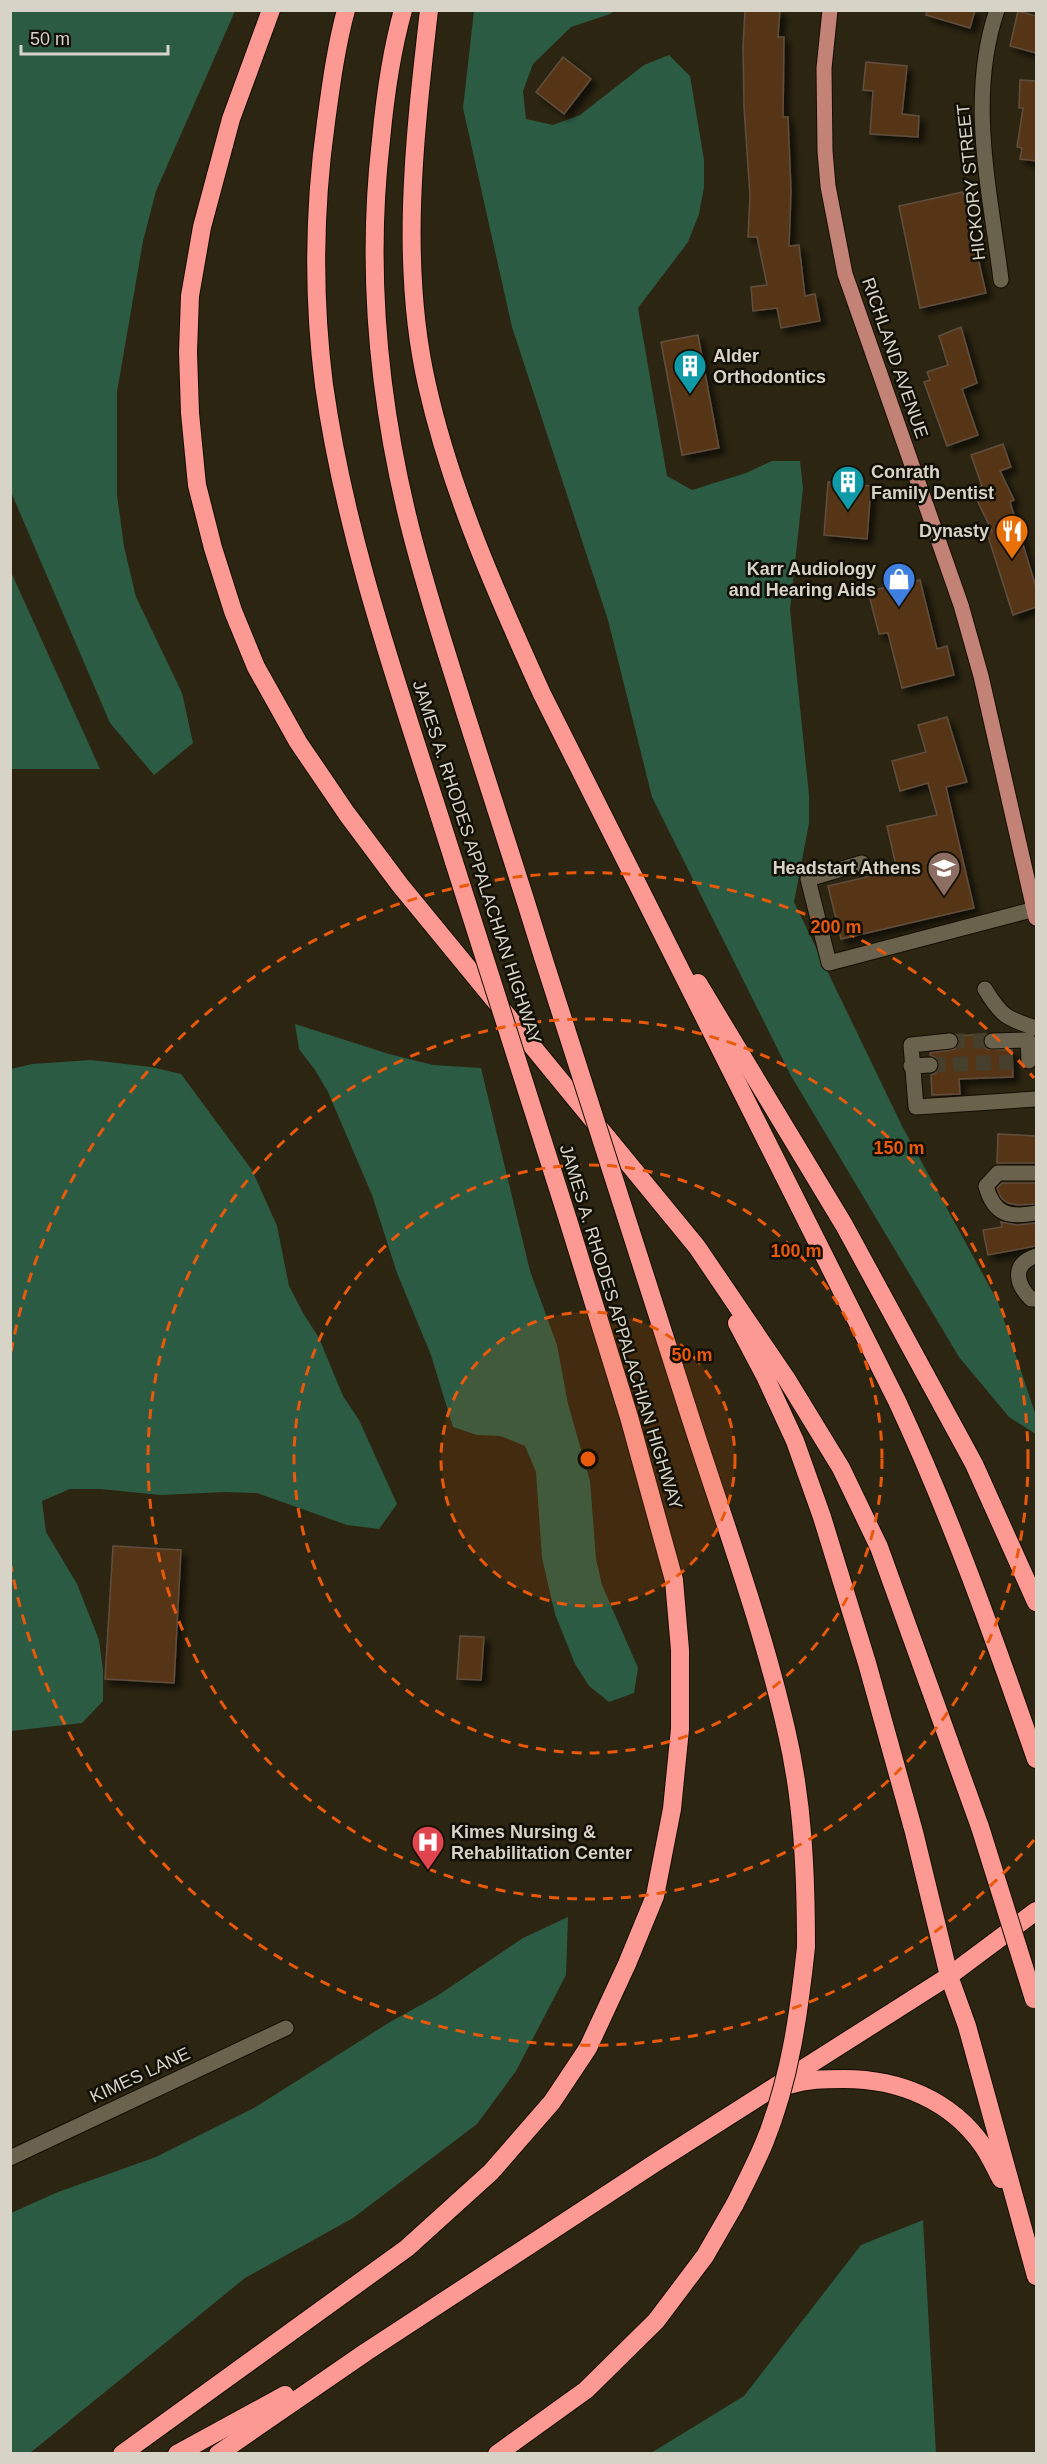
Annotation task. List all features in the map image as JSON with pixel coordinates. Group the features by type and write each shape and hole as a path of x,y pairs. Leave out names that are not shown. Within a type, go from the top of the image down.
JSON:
{"highway":[{"path":"270,10 231,119 202,227 190,296 188,352 190,414 197,485 213,548 233,611 256,667 298,742 347,814 400,885 697,1247 786,1378 841,1468 879,1547 980,1827 1035,2004"},
{"name":"JAMES A. RHODES APPALACHIAN HIGHWAY","path":"122,2454 407,2248 491,2172 552,2102 588,2048 627,1964 655,1896 672,1809 680,1729 680,1650 674,1580 629,1417 373,605 337,461 324,384 318,310 317,235 321,159 330,88 346,10"},
{"name":"JAMES A. RHODES APPALACHIAN HIGHWAY","path":"404,10 386,91 373,234 375,308 381,379 406,512 427,590 764,1646 787,1731 803,1835 806,1947 800,2009 780,2098 765,2142 735,2204 705,2256 656,2321 586,2390 497,2454"},
{"path":"429,10 414,144 412,230 415,307 426,383 446,458 508,620 542,694 932,1476 1036,1759"},
{"path":"624,859 844,1225 974,1464 1036,1602"},
{"path":"697,1247 770,1387 795,1441 822,1517 867,1663 914,1832 949,1976 974,2048 1036,2276"},
{"path":"218,2454 366,2352 949,1976 1036,1911"},
{"path":"765,2094 808,2079 883,2081 912,2089 934,2100 959,2119 977,2139 1016,2206"},
{"path":"177,2454 366,2352"}],"main road":[{"name":"RICHLAND AVENUE","path":"830,10 824,62 825,151 828,186 845,274 961,606 981,676 1036,914"}],"street":[{"name":"HICKORY STREET","path":"997,10 984,56 980,97 1001,280"},
{"path":"862,863 808,879 830,963 1036,914"},
{"path":"985,989 995,1006 1010,1020 1036,1028"},
{"path":"992,1041 1028,1040 1033,1061 1013,1062"},
{"path":"950,1041 911,1045 916,1107 1036,1099"},
{"path":"911,1066 930,1065"},
{"path":"1036,1173 998,1173 986,1186 989,1197 1003,1212 1009,1215 1036,1212"},
{"path":"1036,1256 1028,1259 1020,1267 1018,1280 1022,1290 1030,1299 1036,1299"},
{"name":"KIMES LANE","path":"10,2158 286,2028"}],"green space":[{"path":"10,11 235,11 156,191 143,241 117,392 117,495 124,547 136,597 182,693 193,743 154,775 110,723 11,492"},
{"path":"474,11 614,11 571,27 533,64 523,91 526,119 553,125 580,115 644,65 669,55 690,76 704,160 704,187 699,214 688,242 638,308 667,476 692,490 746,473 772,461 800,461 803,488 790,610 809,795 809,823 794,902 902,1126 998,1302 1036,1416 1036,1434 1009,1417 959,1357 790,1074 652,797 608,620 512,327 463,108"},
{"path":"11,572 100,769 11,769"},
{"path":"295,1024 389,1054 433,1065 481,1068 530,1271 557,1345 568,1404 590,1481 596,1559 602,1585 638,1668 634,1693 609,1702 589,1686 575,1664 555,1614 542,1558 536,1472 525,1446 501,1436 477,1435 453,1427 431,1355 397,1273 372,1195 328,1092 299,1049"},
{"path":"91,1060 151,1067 181,1074 252,1170 277,1226 289,1286 319,1338 343,1396 359,1420 397,1504 379,1529 347,1525 257,1493 161,1495 100,1489 70,1489 42,1501 46,1532 77,1584 99,1640 103,1670 103,1701 82,1723 11,1731 11,1069 32,1064"},
{"path":"568,1917 566,1975 516,2071 477,2124 353,2218 245,2278 30,2453 11,2453 11,2213 58,2192 156,2157 254,2108 390,2022 437,1996 523,1938"},
{"path":"923,2220 936,2453 651,2453 744,2396 861,2245"}],"building":[{"path":"745,10 780,10 778,37 784,37 783,117 788,117 791,191 789,246 799,245 805,296 815,294 820,321 781,328 777,308 753,311 751,287 767,285 757,237 748,237 750,196 744,107"},
{"path":"927,10 975,10 970,28 926,15"},
{"path":"1018,11 1036,16 1036,53 1010,46"},
{"path":"563,57 591,79 564,114 536,92"},
{"path":"866,62 907,66 902,114 919,116 918,137 870,134 873,91 863,90"},
{"path":"1020,80 1036,81 1036,161 1020,159 1022,148 1017,147 1023,108 1019,108"},
{"path":"963,192 986,293 920,308 899,206"},
{"path":"961,327 977,383 962,389 978,435 947,446 924,382 930,380 927,372 948,365 939,336"},
{"name":"Alder Orthodontics","path":"698,335 719,448 682,455 661,342"},
{"path":"1003,444 1011,467 1000,471 1014,500 1010,502 1036,587 1036,607 1013,615 987,533 992,531 972,490 982,486 971,455"},
{"name":"Conrath Family Dentist","path":"828,482 871,486 867,539 824,535"},
{"path":"920,580 937,649 947,646 954,675 902,688 888,633 879,634 868,591"},
{"path":"947,717 967,782 946,787 974,908 841,939 828,886 897,870 887,826 937,815 928,783 900,791 892,761 926,752 918,725"},
{"path":"985,1034 982,1042 987,1049 1012,1050 1013,1077 959,1079 960,1094 932,1095 931,1075 936,1073 940,1065 938,1059 930,1053 955,1049 959,1044 958,1036"},
{"path":"998,1134 1036,1136 1036,1163 997,1163"},
{"path":"1002,1183 1036,1183 1036,1204 1008,1203 1001,1198 997,1188"},
{"path":"1001,1222 1017,1225 1036,1223 1036,1246 988,1255 983,1230 1002,1227"},
{"path":"113,1546 181,1550 174,1683 105,1679"},
{"path":"460,1636 484,1637 481,1680 457,1679"}],"tunnel":[{"path":"950,1041 992,1041"},
{"path":"930,1065 1013,1062"}],"place":[{"name":"Alder Orthodontics","path":"690,395"},
{"name":"Conrath Family Dentist","path":"848,511"},
{"name":"Dynasty","path":"1012,560"},
{"name":"Karr Audiology and Hearing Aids","path":"899,608"},
{"name":"Headstart Athens","path":"944,897"},
{"name":"Kimes Nursing & Rehabilitation Center","path":"428,1871"}]}
